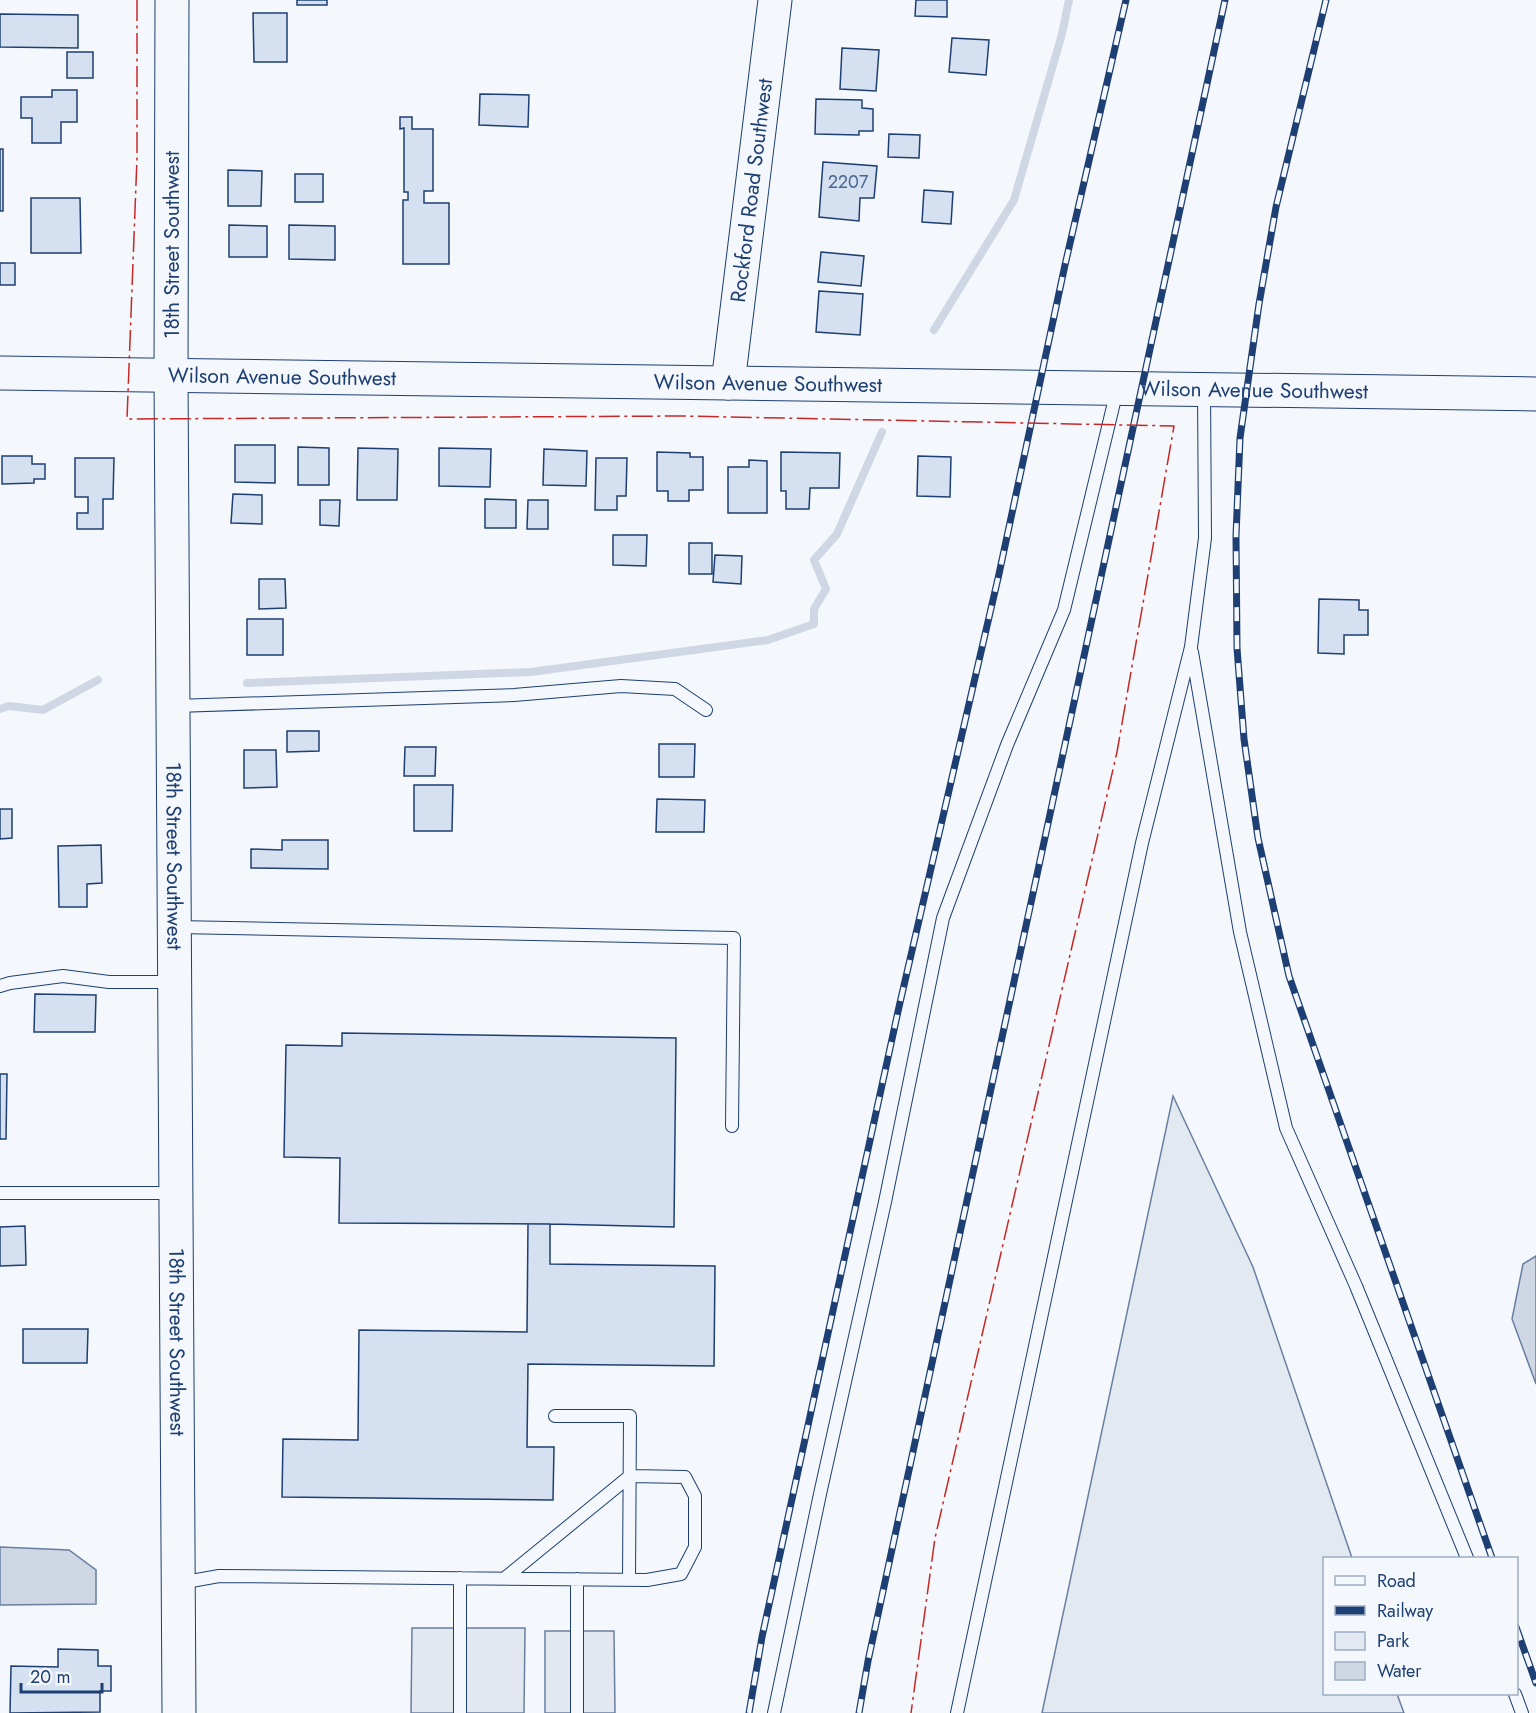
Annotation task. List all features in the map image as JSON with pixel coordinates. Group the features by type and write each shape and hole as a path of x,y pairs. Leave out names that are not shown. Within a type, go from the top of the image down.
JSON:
{"street":[{"name":"18th Street Southwest","path":"172,0 171,376 179,1713"},
{"name":"Rockford Road Southwest","path":"728,383 775,0"},
{"name":"Wilson Avenue Southwest","path":"0,373 1536,394"}],"lane":[{"path":"774,1713 885,1202 943,918 1007,745 1064,610 1118,388"},
{"path":"957,1713 1142,843 1191,647 1205,538 1204,389"},
{"path":"1191,647 1240,932 1286,1128 1356,1286 1467,1557"},
{"path":"173,706 513,695 621,686 675,689 706,710"},
{"path":"174,927 734,938 732,1126"},
{"path":"0,986 63,976 109,982 175,982"},
{"path":"0,1193 176,1193"},
{"path":"555,1416 630,1416 629,1580"},
{"path":"178,1583 219,1576 647,1580 681,1574 695,1547 695,1496 685,1478 630,1476 505,1578"},
{"path":"460,1578 460,1713"},
{"path":"577,1579 577,1713"},
{"path":"1515,1695 1522,1713"}],"green space":[{"path":"1173,1096 1253,1267 1352,1557 1323,1557 1323,1695 1397,1695 1404,1713 1042,1713"}],"shaded area":[{"path":"412,1628 525,1628 524,1713 411,1713"},
{"path":"545,1631 614,1631 615,1713 545,1713"}],"water":[{"path":"1536,1256 1536,1384 1512,1319 1523,1264"},
{"path":"0,1547 69,1550 96,1570 96,1604 0,1605"}],"building":[{"path":"297,0 327,0 327,5 297,5"},
{"path":"916,0 947,0 947,17 915,16"},
{"path":"253,13 287,13 287,62 254,62"},
{"path":"0,14 78,15 78,48 0,47"},
{"path":"952,38 989,40 986,75 949,72"},
{"path":"842,48 879,50 876,91 840,89"},
{"path":"67,52 93,52 93,78 67,78"},
{"path":"52,90 77,90 77,122 61,122 61,143 32,143 32,118 21,118 21,97 52,97"},
{"path":"480,94 529,95 528,127 479,125"},
{"path":"816,99 862,100 862,108 873,109 873,131 859,131 859,135 815,134"},
{"path":"400,117 412,117 412,129 433,129 433,191 424,191 424,203 449,203 449,264 403,264 403,200 408,200 408,192 404,192 404,128 400,129"},
{"path":"889,134 920,135 919,158 888,157"},
{"path":"0,149 3,149 3,211 0,211"},
{"path":"823,162 877,166 874,198 860,198 859,221 819,217"},
{"path":"228,170 262,171 261,206 228,206"},
{"path":"295,174 323,174 323,202 295,202"},
{"path":"924,190 953,192 951,224 922,222"},
{"path":"31,198 80,198 81,253 31,253"},
{"path":"229,225 267,226 267,257 229,257"},
{"path":"289,225 335,226 335,260 289,259"},
{"path":"821,252 864,256 861,286 818,282"},
{"path":"0,263 15,263 15,285 0,285"},
{"path":"819,291 863,294 860,335 816,332"},
{"path":"235,445 275,445 275,483 235,482"},
{"path":"298,447 329,448 329,485 298,485"},
{"path":"358,448 398,449 397,500 357,500"},
{"path":"439,448 491,449 490,487 439,486"},
{"path":"544,449 587,451 586,486 543,485"},
{"path":"657,452 690,453 690,457 703,457 703,490 689,490 689,501 668,501 668,491 657,491"},
{"path":"781,452 840,453 839,488 810,488 809,509 786,509 786,491 781,491"},
{"path":"2,456 32,456 32,464 45,464 45,479 34,479 34,483 2,484"},
{"path":"918,456 951,457 950,497 917,496"},
{"path":"75,458 114,458 113,499 103,499 103,529 77,529 77,513 88,513 88,497 75,497"},
{"path":"596,458 627,458 626,496 617,496 617,510 595,510"},
{"path":"749,460 767,461 767,513 728,513 728,467 749,467"},
{"path":"233,494 262,495 262,524 231,523"},
{"path":"485,499 516,500 516,528 485,528"},
{"path":"320,500 340,500 339,526 320,525"},
{"path":"528,500 548,500 548,529 527,529"},
{"path":"613,535 647,535 646,566 613,565"},
{"path":"689,543 712,543 712,574 689,574"},
{"path":"715,555 742,556 741,584 713,582"},
{"path":"259,579 285,579 286,608 259,609"},
{"path":"1319,599 1359,600 1359,610 1368,610 1368,635 1344,635 1344,654 1318,653"},
{"path":"247,619 283,619 283,655 247,655"},
{"path":"287,731 319,731 319,751 287,752"},
{"path":"659,744 695,744 694,777 659,777"},
{"path":"405,747 436,747 435,776 404,776"},
{"path":"244,750 276,750 277,787 244,788"},
{"path":"414,785 453,785 452,831 414,831"},
{"path":"657,799 705,800 704,832 656,832"},
{"path":"0,809 12,809 12,838 0,839"},
{"path":"282,840 328,840 328,869 251,868 251,849 282,850"},
{"path":"101,845 102,883 87,884 87,907 59,907 58,846"},
{"path":"35,994 96,995 95,1032 34,1032"},
{"path":"342,1033 676,1038 674,1227 339,1223 340,1158 284,1157 286,1045 342,1046"},
{"path":"0,1074 7,1074 6,1139 0,1139"},
{"path":"528,1224 550,1224 550,1264 715,1266 714,1366 528,1364 527,1447 554,1447 553,1500 282,1497 283,1439 358,1440 359,1330 527,1332"},
{"path":"25,1226 26,1265 0,1266 0,1227"},
{"path":"23,1329 88,1329 87,1363 23,1363"},
{"path":"58,1649 98,1650 98,1666 111,1666 111,1691 100,1691 100,1712 10,1713 11,1666 58,1667"}],"waterway":[{"path":"934,330 1014,200 1062,34 1069,0"},
{"path":"247,683 531,672 768,640 814,624 814,609 826,589 814,560 837,534 882,432"},
{"path":"0,709 9,706 43,710 98,680"}],"railway":[{"path":"749,1713 762,1637 899,1007 999,574 1065,265 1126,0"},
{"path":"859,1713 868,1661 1225,0"},
{"path":"1326,0 1276,207 1259,304 1240,438 1236,536 1237,648 1244,739 1258,838 1289,976 1492,1557"},
{"path":"1518,1633 1536,1683"}],"power":[{"path":"137,0 137,158 127,419 681,416 1174,426 1117,752 935,1538 911,1713"}]}
